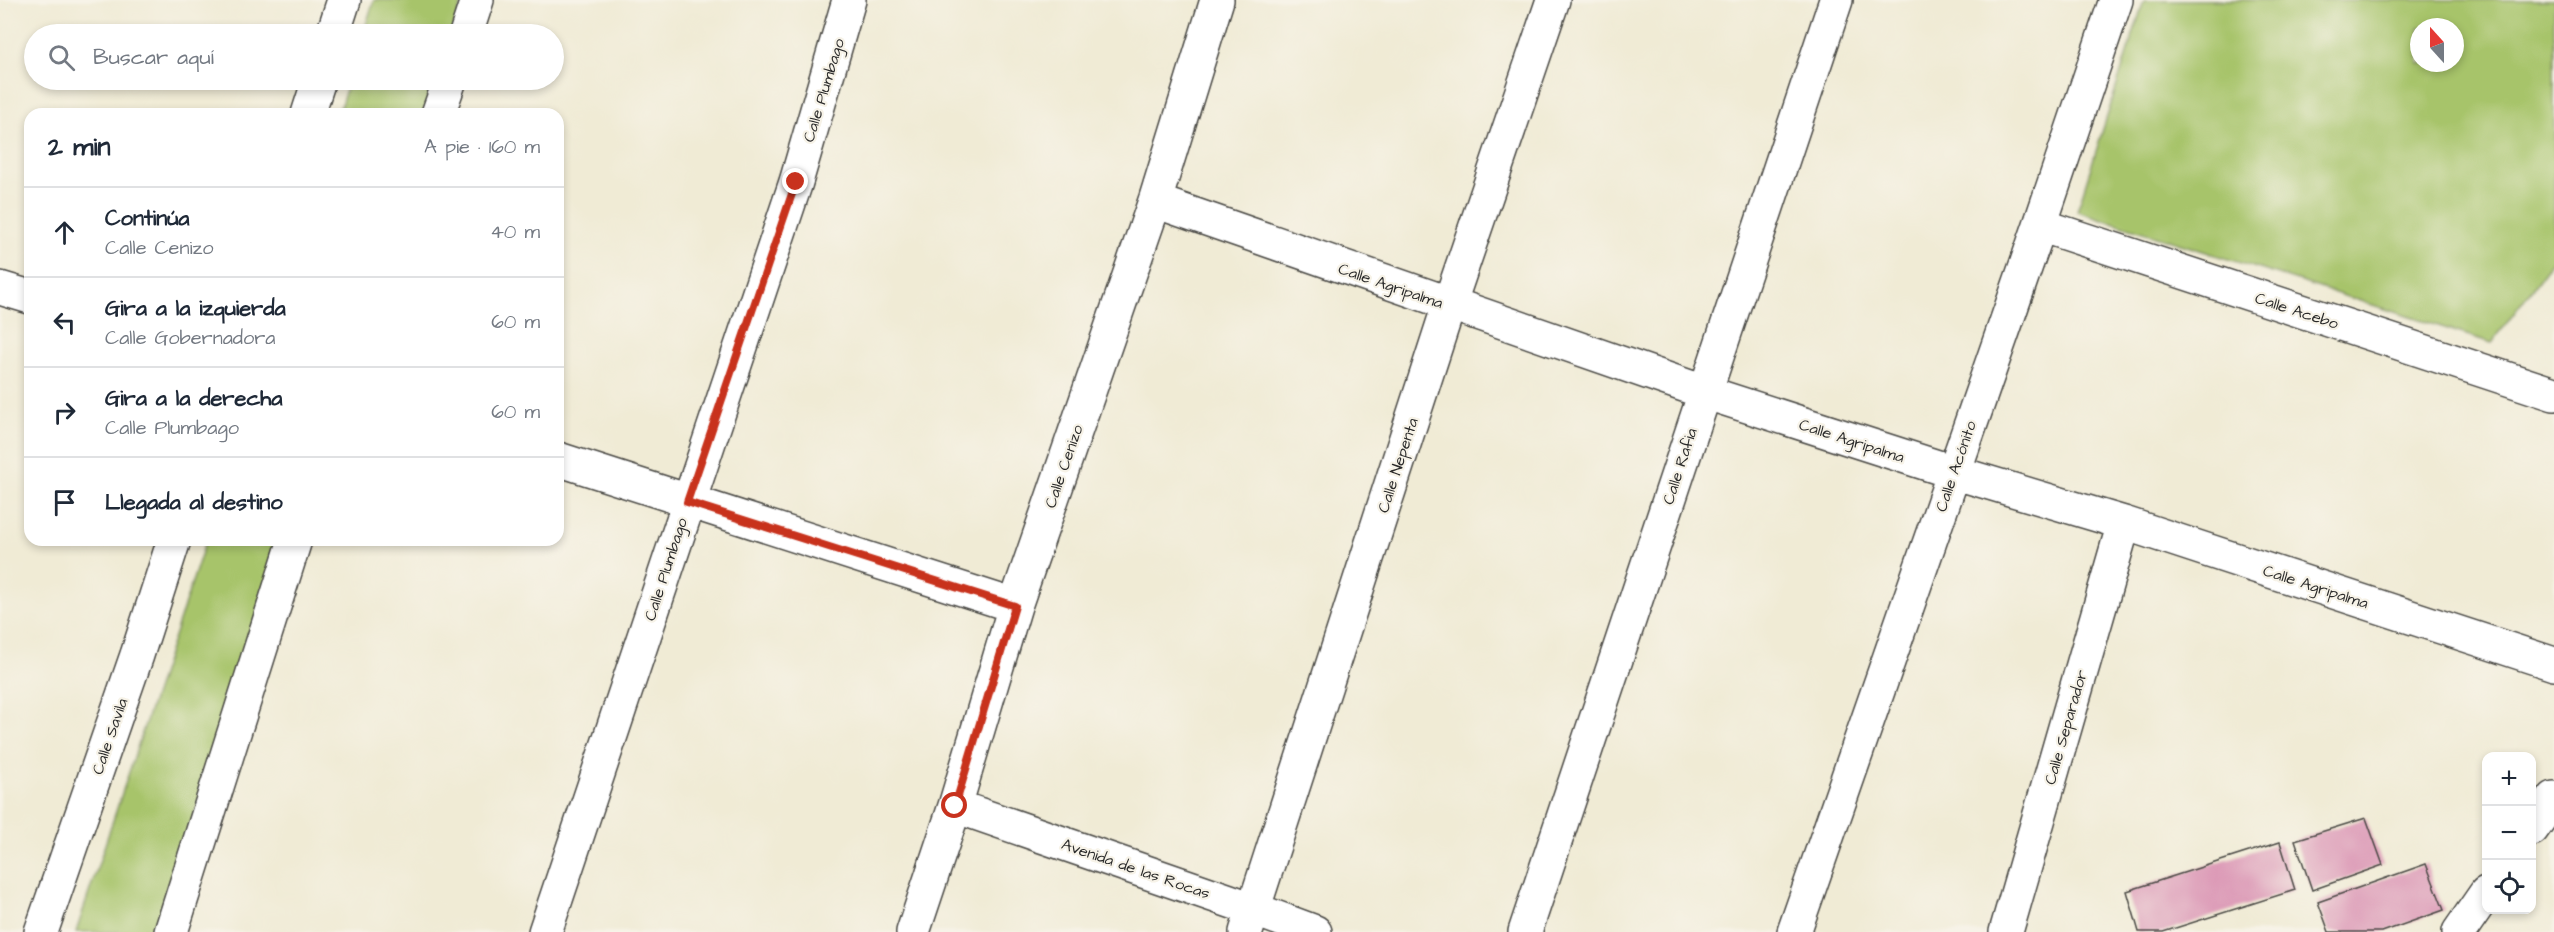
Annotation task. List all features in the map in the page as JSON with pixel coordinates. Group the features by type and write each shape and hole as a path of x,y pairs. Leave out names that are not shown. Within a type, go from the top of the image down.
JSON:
{"street":[{"path":"336,24 344,0"},
{"path":"469,24 477,0"},
{"name":"Calle Plumbago","path":"545,932 687,502 796,182 849,0"},
{"name":"Calle Cenizo","path":"913,932 955,806 1015,606 1155,201 1216,0"},
{"name":"Calle Nepenta","path":"1250,921 1449,305 1553,0"},
{"name":"Calle Rafia","path":"1525,932 1836,0"},
{"name":"Calle Acónito","path":"1794,932 2116,0"},
{"path":"310,108 316,90"},
{"path":"440,108 446,90"},
{"name":"Calle Agripalma","path":"1155,201 1704,392 1953,472 2124,523 2554,664"},
{"name":"Calle Acebo","path":"2040,225 2554,394"},
{"path":"0,288 24,295"},
{"path":"564,461 1015,606"},
{"name":"Calle Separador","path":"2006,932 2124,523"},
{"name":"Calle Savila","path":"41,932 137,655 172,546"},
{"path":"171,932 293,546"},
{"path":"2536,823 2554,798"},
{"name":"Avenida de las Rocas","path":"955,806 1250,921 1315,932"},
{"path":"2459,932 2482,900"}],"green space":[{"path":"374,0 463,0 455,24 366,24"},
{"path":"2144,0 2554,0 2554,259 2492,343 2077,211"},
{"path":"346,90 433,90 427,108 340,108"},
{"path":"204,546 280,546 157,932 76,932"}],"building":[{"path":"2366,818 2383,865 2312,890 2295,840"},
{"path":"2280,842 2295,890 2163,932 2139,932 2127,891"},
{"path":"2426,864 2444,910 2382,932 2329,932 2318,902"}],"route":[{"path":"796,182 687,502 1015,606 955,806"}]}
